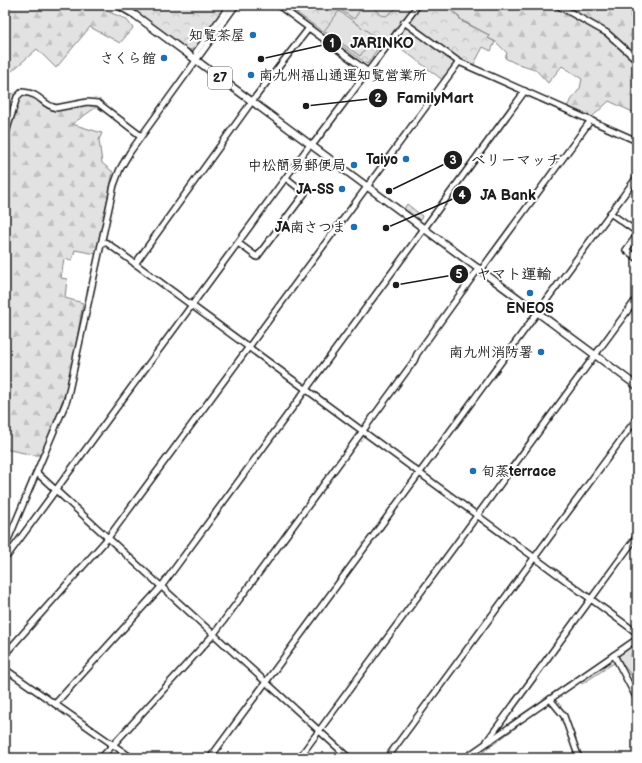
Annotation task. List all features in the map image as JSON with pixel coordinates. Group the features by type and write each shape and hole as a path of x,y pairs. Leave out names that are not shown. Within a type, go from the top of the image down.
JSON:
{"main road":[{"name":"27","path":"118,5 135,15 197,60 637,386"}],"street":[{"path":"197,60 196,52 230,5"},
{"path":"5,547 67,400 118,173 125,159 141,136 236,5"},
{"path":"278,5 367,71"},
{"path":"5,555 8,555 286,178 418,5"},
{"path":"557,5 607,33 637,60"},
{"path":"404,22 459,62 637,141"},
{"path":"135,264 252,102 309,28"},
{"path":"5,654 108,538 459,62"},
{"path":"55,704 161,586 525,91"},
{"path":"5,136 17,96 22,92 33,93 56,108 87,102 98,103 141,136"},
{"path":"101,758 214,634 480,269 591,120"},
{"path":"210,758 610,213 635,184 637,177"},
{"path":"238,243 257,257 304,192 286,178"},
{"path":"610,213 637,232"},
{"path":"637,235 626,250 637,258"},
{"path":"102,242 107,243 192,305 637,633"},
{"path":"299,758 637,298"},
{"path":"387,758 637,418"},
{"path":"37,473 349,758"},
{"path":"487,741 637,536"},
{"path":"465,758 487,741 637,639"},
{"path":"614,655 637,699"},
{"path":"5,669 132,758"},
{"path":"550,699 564,716 579,758"}],"green space":[{"path":"10,5 92,5 126,19 133,28 120,43 90,27 56,68 37,49 12,71 5,68 5,21 7,20"},
{"path":"127,5 227,5 197,46 191,50 187,49"},
{"path":"286,5 446,5 463,22 489,35 488,38 495,42 491,51 483,47 473,66 459,59 444,81 386,37 367,64"},
{"path":"345,5 361,5 362,7 354,19 341,10"},
{"path":"372,5 401,5 386,16 380,15"},
{"path":"446,5 499,5 510,7 522,5 637,5 637,65 632,66 633,75 637,78 637,114 609,101 592,117 567,106 580,88 582,79 562,66 548,83 535,69 515,63 505,58 507,53 496,42 488,38 489,35 463,21"},
{"path":"339,11 374,36 360,56 324,31"},
{"path":"12,93 15,95 5,126 5,94"},
{"path":"30,96 54,110 63,110 89,104 98,106 72,124 102,133 99,140 102,163 113,172 96,254 75,250 72,260 64,259 61,278 67,279 65,298 83,303 70,380 42,455 34,455 5,449 5,139 8,136 17,102 20,97"},
{"path":"407,204 422,216 420,221 404,209"},
{"path":"636,643 637,677 634,678 623,665 618,655"},
{"path":"612,659 614,663 582,684 581,681"},
{"path":"516,725 518,726 475,758 469,758"}],"place":[{"name":"知覧茶屋","path":"253,35"},
{"name":"さくら館","path":"164,58"},
{"name":"JARINKO","path":"261,59"},
{"name":"南九州福山通運知覧営業所","path":"251,75"},
{"name":"FamilyMart","path":"306,106"},
{"name":"Taiyo","path":"406,159"},
{"name":"中松簡易郵便局","path":"354,165"},
{"name":"JA-SS","path":"342,189"},
{"name":"ベリーマッチ","path":"389,191"},
{"name":"JA南さつま","path":"354,227"},
{"name":"JA Bank","path":"386,228"},
{"name":"ヤマト運輸","path":"396,285"},
{"name":"ENEOS","path":"530,293"},
{"name":"南九州消防署","path":"541,352"},
{"name":"旬蒸terrace","path":"473,471"}]}
